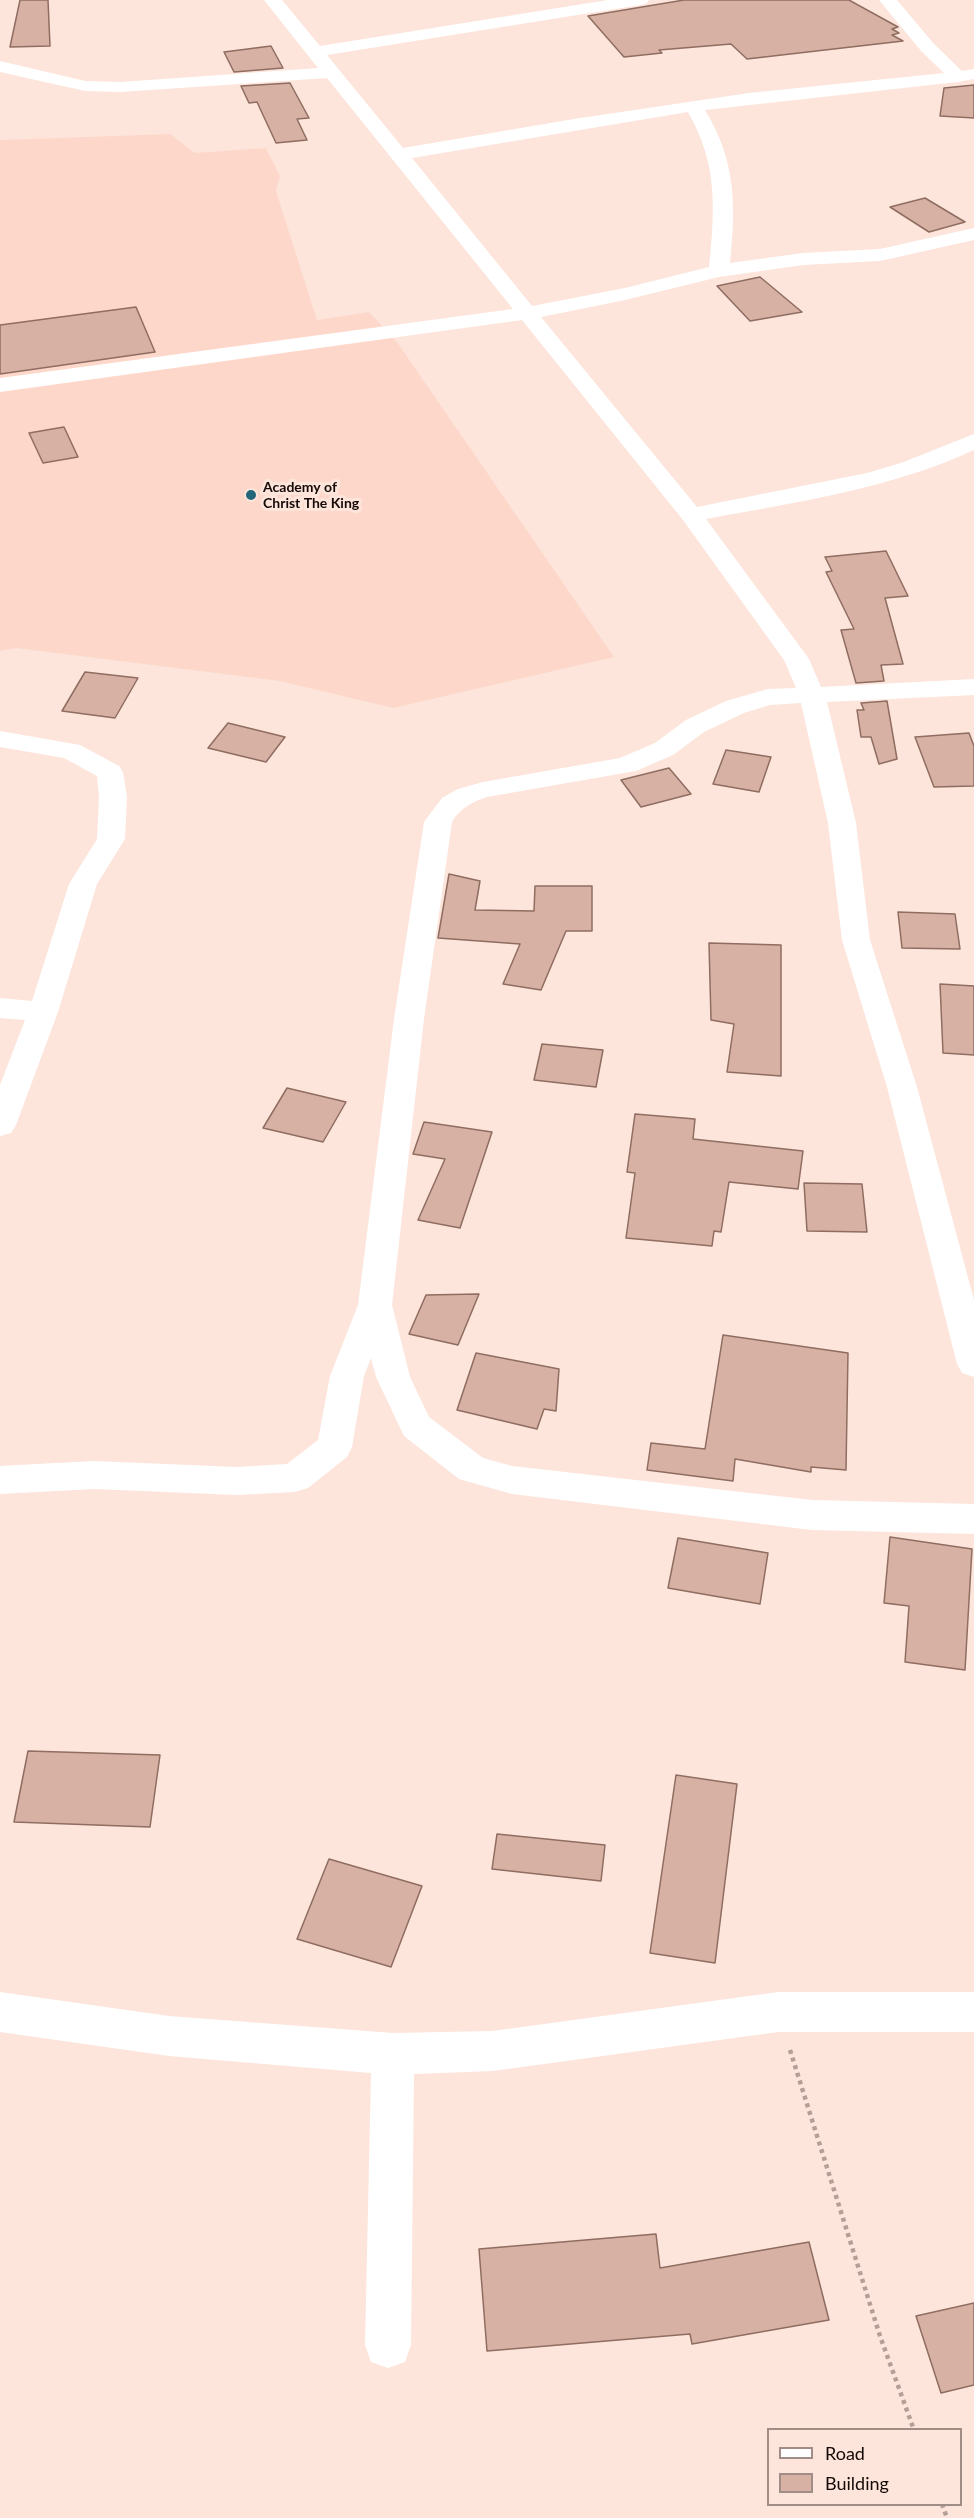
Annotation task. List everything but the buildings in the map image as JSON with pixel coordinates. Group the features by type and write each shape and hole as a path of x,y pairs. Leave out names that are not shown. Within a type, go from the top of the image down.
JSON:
{"street":[{"path":"273,0 691,515 796,659 812,695 842,823 855,940 902,1087 974,1364"},
{"path":"315,52 640,0"},
{"path":"888,0 928,48 966,76"},
{"path":"0,66 85,86 121,87 332,72"},
{"path":"399,155 484,139 749,98 877,87 966,76"},
{"path":"694,107 711,137 719,161 723,214 719,271"},
{"path":"0,386 529,313 625,294 719,271 803,259 879,255 974,234"},
{"path":"691,515 887,474 964,455 974,441"},
{"path":"0,1480 94,1475 237,1481 295,1478 334,1447 347,1376 375,1305 409,1019 438,822 447,806 462,796 483,790 627,765 647,759 695,726 735,707 768,697 974,687"},
{"path":"0,739 71,751 110,772 113,796 111,839 83,884 43,1011 0,1125"},
{"path":"0,1008 43,1011"},
{"path":"375,1305 393,1377 416,1425 472,1469 512,1480 812,1515 974,1520"},
{"path":"0,2012 169,2036 393,2054 493,2051 778,2012 974,2012"},
{"path":"387,2345 393,2054"}],"path":[{"path":"778,2012 880,2336 913,2428"}],"shaded area":[{"name":"Academy of Christ The King","path":"170,134 195,153 266,148 280,176 276,191 317,320 369,312 397,342 614,657 393,708 280,681 16,648 0,651 0,140"}],"place":[{"name":"Academy of Christ The King","path":"251,495"}]}
